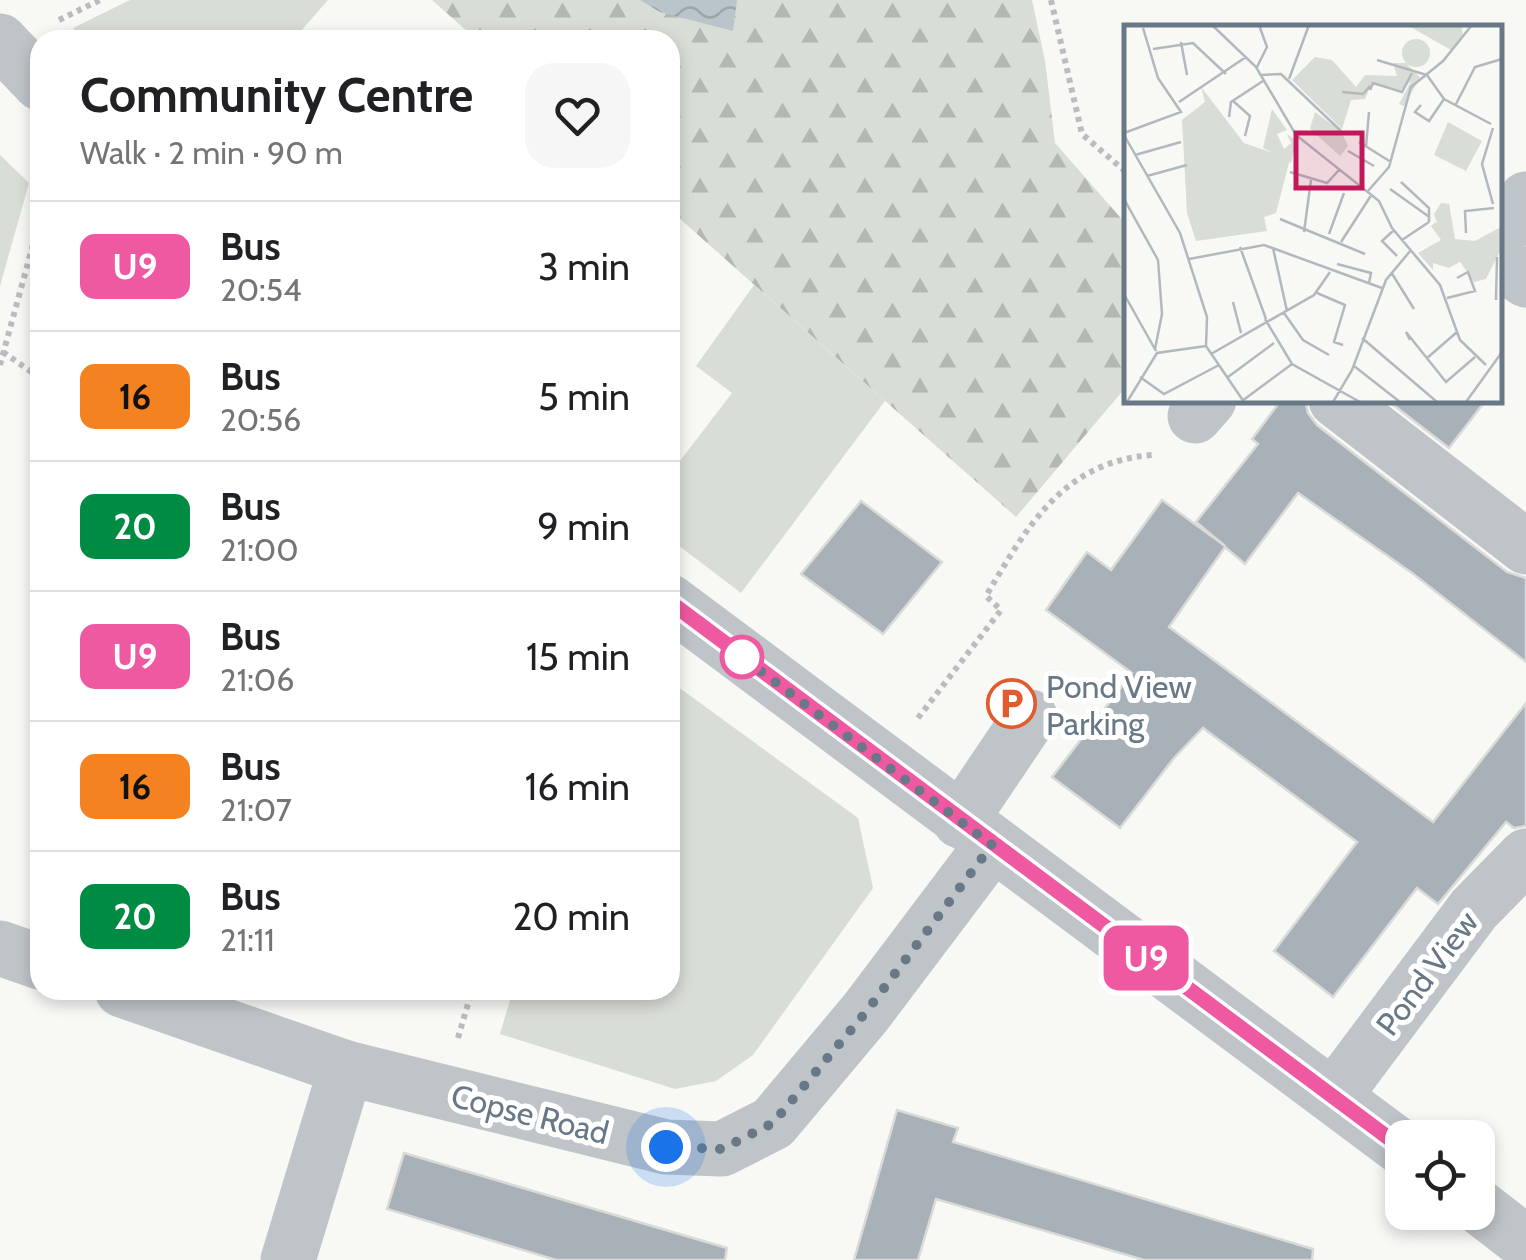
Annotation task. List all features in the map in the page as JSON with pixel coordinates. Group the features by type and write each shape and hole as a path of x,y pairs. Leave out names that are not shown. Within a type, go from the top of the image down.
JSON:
{"street":[{"path":"0,41 30,72"},
{"path":"1501,233 1526,198"},
{"path":"1501,263 1526,280"},
{"path":"1339,402 1526,547"},
{"path":"680,610 1385,1135"},
{"name":"Copse Road","path":"155,1000 346,1068 666,1147 722,1149 773,1123 866,1012 976,833 1030,717"},
{"name":"Pond View","path":"1334,1096 1474,909 1526,856"},
{"path":"0,948 30,958"},
{"path":"288,1260 346,1068"},
{"path":"1495,1219 1526,1243"}],"path":[{"path":"1052,0 1082,134 1124,170"},
{"path":"0,365 30,257"},
{"path":"4,352 30,371"},
{"path":"883,762 1001,610 986,596 1027,527 1058,494 1093,468 1147,455 1167,455 1202,408"}],"green space":[{"path":"130,0 328,0 302,30 73,28"},
{"path":"432,0 1032,0 1045,61 1055,143 1124,222 1124,389 1016,517 680,219 680,30 466,30"},
{"path":"0,155 29,183 0,286"},
{"path":"754,285 885,401 741,593 680,547 680,461 732,393 696,366"},
{"path":"680,688 858,818 873,888 753,1055 716,1081 675,1089 500,1034 510,1000 680,1000"}],"water":[{"path":"640,0 737,0 733,31 660,12"}],"building":[{"path":"1280,402 1305,402 1317,425 1507,572 1526,578 1526,662 1412,573 1298,493 1245,564 1225,547 1169,627 1433,822 1526,703 1526,826 1514,828 1506,822 1438,904 1417,888 1333,997 1274,951 1357,842 1203,728 1174,758 1120,828 1052,777 1132,673 1046,610 1087,552 1111,570 1162,500 1225,546 1196,522 1258,444 1252,439"},
{"path":"1390,402 1484,402 1449,448"},
{"path":"861,501 942,562 883,634 801,574"},
{"path":"897,1110 958,1128 953,1142 1313,1249 1312,1260 1144,1260 936,1199 918,1260 854,1260"},
{"path":"404,1153 727,1248 725,1260 556,1260 387,1209"}],"bus line":[{"name":"U9","path":"680,610 1385,1135"}],"place":[{"name":"Pond View Parking","path":"1011,704"}],"route":[{"path":"666,1147 722,1149 773,1123 866,1012 992,845 742,657"}]}
